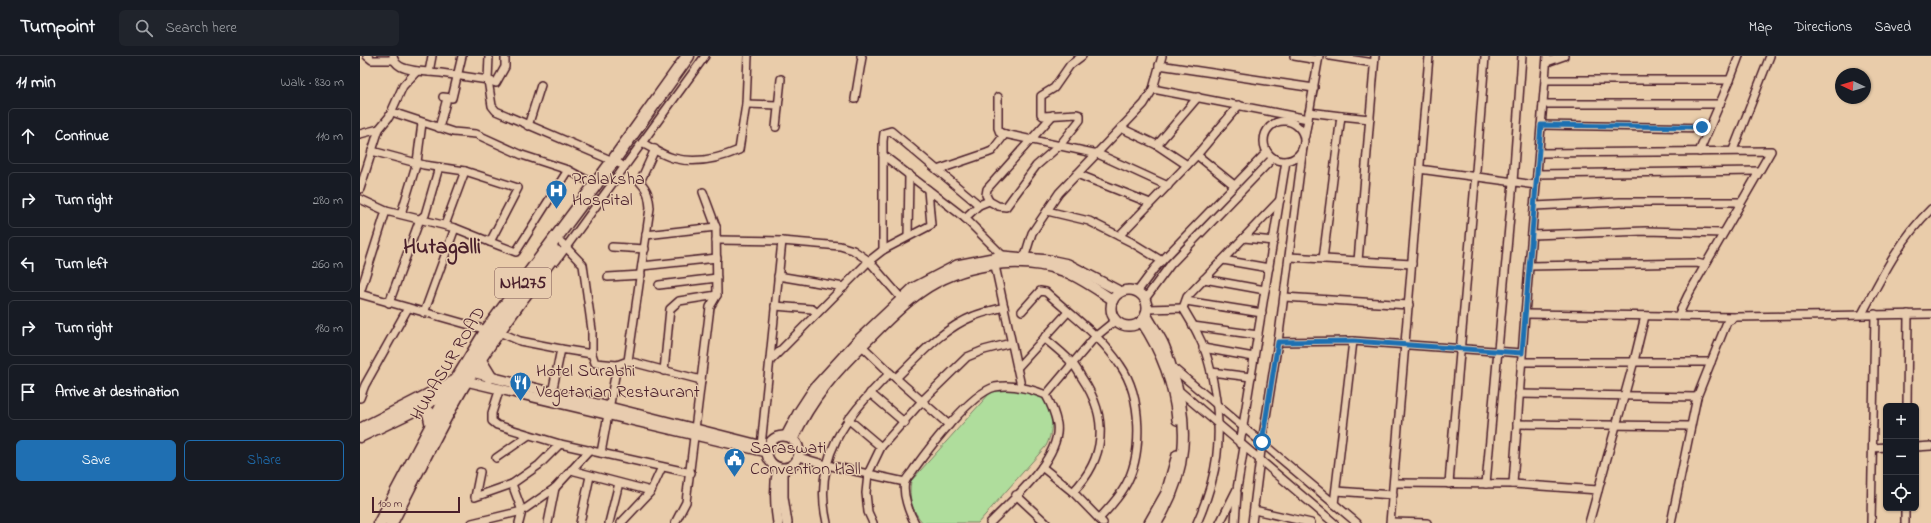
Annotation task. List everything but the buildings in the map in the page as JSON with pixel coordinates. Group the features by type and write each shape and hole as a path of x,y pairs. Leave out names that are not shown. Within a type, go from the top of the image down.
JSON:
{"highway":[{"name":"HUNASUR ROAD","path":"380,523 432,426 461,381 596,185 688,56"},
{"name":"NH275","path":"391,523 461,381 480,359 495,332 520,303 564,245 614,161 696,56"},
{"path":"480,359 490,377"},
{"path":"423,407 429,413 432,426"}],"main road":[{"path":"360,437 423,407 461,381"},
{"path":"360,429 461,381"}],"street":[{"path":"367,56 372,60 394,58 400,67 417,71 458,75 488,80 496,83 505,67 505,56"},
{"path":"429,72 432,56"},
{"path":"439,128 444,99 452,98 462,56"},
{"path":"489,56 488,80 492,106 496,111 528,126 614,161 681,56"},
{"path":"701,380 628,361 617,365 595,363 592,354 592,330 582,265 564,245 642,143 705,56"},
{"path":"642,143 672,157 692,161 726,155 740,150 746,104 748,56"},
{"path":"855,99 862,58 861,56"},
{"path":"1053,115 987,189 986,195 989,201 998,206 1006,207 1036,166 1060,145 1080,120 1081,117 1077,114 1053,115 1043,116 1041,114 1041,96 1054,88 1070,65 1082,56"},
{"path":"1023,261 1032,233 1059,193 1098,154 1144,104 1153,89 1162,56"},
{"path":"1252,523 1262,442 1284,298 1304,138 1314,88 1318,58 1294,56"},
{"path":"1330,56 1374,59 1358,261"},
{"path":"1427,523 1390,523 1429,56"},
{"path":"1450,484 1460,349 1477,177 1485,56"},
{"path":"1486,484 1513,182 1522,56"},
{"path":"1513,484 1521,362 1547,59 1564,56"},
{"path":"1699,152 1739,56"},
{"path":"1733,150 1770,56"},
{"path":"1160,65 1314,88"},
{"path":"360,189 379,129 392,112 403,86 417,71"},
{"path":"776,127 781,79"},
{"path":"1545,80 1730,80"},
{"path":"528,126 541,85"},
{"path":"1153,89 1239,105 1309,115 1370,119"},
{"path":"998,97 998,128 1000,133 1098,154 1168,186"},
{"path":"1157,145 1198,97"},
{"path":"746,104 778,105"},
{"path":"1543,104 1720,104"},
{"path":"1119,236 1197,156 1239,105"},
{"path":"392,112 453,132 476,134 522,155 568,170 596,185"},
{"path":"1323,259 1341,116"},
{"path":"1303,147 1300,154 1294,159 1286,161 1273,158 1267,152 1264,144 1264,136 1268,128 1281,120 1293,123 1302,131 1304,138"},
{"path":"401,214 417,162 422,123"},
{"path":"1541,125 1708,128"},
{"path":"1121,128 1157,145 1187,165"},
{"path":"360,134 379,129"},
{"path":"883,250 884,133 891,132 979,205"},
{"path":"937,170 992,151 1005,134"},
{"path":"628,361 645,249 649,197 646,188 640,182 655,149"},
{"path":"1539,154 1699,152 1733,150 1770,151 1704,265 1678,316"},
{"path":"372,151 395,158 464,171 518,188 490,242"},
{"path":"1138,292 1162,261 1267,152"},
{"path":"883,155 965,218 1002,256 1064,271 1088,283 1113,300"},
{"path":"1197,156 1234,185"},
{"path":"1149,523 1166,493 1178,453 1178,432 1176,410 1170,382 1144,315 1145,299 1171,264 1273,158"},
{"path":"1235,523 1243,427 1281,200 1286,161"},
{"path":"389,303 420,218 425,215 439,167"},
{"path":"1419,169 1536,185"},
{"path":"360,199 386,211 420,218 456,228 516,252 568,170"},
{"path":"445,225 464,171"},
{"path":"1537,174 1759,171"},
{"path":"908,236 909,174"},
{"path":"1077,174 1150,204"},
{"path":"771,360 869,261 883,250 908,236 931,226 928,190"},
{"path":"675,523 686,502 691,473 710,307 717,295 716,227 703,192"},
{"path":"1197,523 1210,494 1218,458 1219,426 1211,372 1203,348 1184,305 1187,297 1281,200"},
{"path":"965,218 979,205 989,201"},
{"path":"1534,206 1620,202 1740,202"},
{"path":"1862,314 1900,247 1920,220 1931,209"},
{"path":"1047,210 1089,221 1119,236 1162,261"},
{"path":"386,211 360,294 495,332 520,341 592,354"},
{"path":"646,234 716,227"},
{"path":"424,313 456,228"},
{"path":"1532,235 1646,232 1723,232"},
{"path":"1244,238 1274,242"},
{"path":"716,240 782,241 840,246 853,250 869,261 901,298"},
{"path":"765,448 774,439 790,438 799,447 799,457 793,466 781,469 770,462 765,448 775,306 782,241"},
{"path":"612,247 645,249"},
{"path":"859,343 920,293 939,280 994,261 1002,256"},
{"path":"1289,257 1412,264"},
{"path":"642,266 717,258"},
{"path":"1223,260 1269,268"},
{"path":"994,261 1020,386"},
{"path":"790,438 798,413 815,387 901,298 913,288 957,265 994,261 1068,264 1121,292"},
{"path":"1529,266 1697,263 1704,265"},
{"path":"608,277 641,275"},
{"path":"778,276 844,287"},
{"path":"659,285 716,278"},
{"path":"1204,279 1265,290"},
{"path":"1145,299 1138,292 1126,290 1121,292 1113,300 1111,307 1112,314 1116,320 1126,325 1136,324 1144,315 1184,305 1262,313"},
{"path":"1022,311 1040,292 1046,292 1108,349 1121,366 1130,385 1138,430 1136,450 1125,487 1101,521 1073,492 1042,467"},
{"path":"664,371 670,308 678,301 717,295"},
{"path":"1284,298 1409,305"},
{"path":"775,306 812,309 817,313"},
{"path":"896,378 936,339 954,326 973,316 1004,307"},
{"path":"360,398 362,385 408,308"},
{"path":"1017,368 1068,312"},
{"path":"1525,314 1736,317 1931,314"},
{"path":"1871,523 1875,314"},
{"path":"1907,403 1908,314"},
{"path":"1144,315 1163,342 1179,390 1184,432 1183,455 1179,476 1171,497 1157,523"},
{"path":"1589,523 1625,397 1645,316"},
{"path":"1671,523 1697,397 1727,322 1736,317"},
{"path":"1046,395 1095,337 1116,320"},
{"path":"1193,326 1258,336"},
{"path":"1044,338 1073,363 1090,388 1099,412 1101,437 1096,459 1084,481 1073,492"},
{"path":"1278,342 1353,341 1522,353"},
{"path":"1334,504 1353,341"},
{"path":"859,343 890,373 923,400 949,425"},
{"path":"873,523 868,512 866,493 868,474 881,448 923,400 967,357 984,350 1011,343"},
{"path":"1203,348 1254,357"},
{"path":"552,393 561,349"},
{"path":"1162,359 1217,407 1262,442 1357,523"},
{"path":"1521,362 1711,362"},
{"path":"601,453 617,365"},
{"path":"1211,372 1251,377"},
{"path":"827,523 825,513 825,488 827,466 835,442 848,419 870,393 890,373"},
{"path":"461,381 490,377 552,393 609,411"},
{"path":"461,381 609,411 765,448"},
{"path":"1170,382 1219,426 1334,523"},
{"path":"915,523 909,507 905,482 926,452 949,425 984,391 996,387 1020,386 1046,395 1053,409 1057,425 1054,447 1042,467 990,523"},
{"path":"500,388 492,413 492,421 497,425 560,444 691,473"},
{"path":"870,393 904,423"},
{"path":"1519,394 1625,397 1697,397"},
{"path":"848,419 881,448"},
{"path":"1517,424 1690,426"},
{"path":"496,458 530,434"},
{"path":"480,472 475,496 512,484 539,465 560,444"},
{"path":"1919,447 1931,446"},
{"path":"1873,448 1883,447"},
{"path":"472,523 495,520 522,511 556,488 590,450"},
{"path":"799,457 827,466 905,482"},
{"path":"621,523 651,491 662,467"},
{"path":"778,523 775,483 781,469"},
{"path":"781,469 787,523"},
{"path":"571,470 651,491"},
{"path":"580,523 590,476"},
{"path":"609,523 619,483"},
{"path":"1394,483 1513,484 1598,490"},
{"path":"512,484 522,511 519,523"},
{"path":"548,523 556,488"},
{"path":"1220,523 1237,489"},
{"path":"1336,491 1393,495"},
{"path":"1016,495 1046,523"},
{"path":"1254,510 1311,523"},
{"path":"1905,511 1905,523"}],"green space":[{"path":"1005,386 1031,391 1044,400 1048,406 1051,419 1051,433 1046,446 978,523 923,523 916,514 912,504 910,493 911,481 990,393"}],"place":[{"name":"Pralaksha Hospital","path":"557,210"},
{"name":"Hotel Surabhi Vegetarian Restaurant","path":"520,402"},
{"name":"Saraswati Convention Hall","path":"734,478"}],"district":[{"name":"Hutagalli","path":"442,248"}],"route":[{"path":"1262,442 1278,342 1353,341 1522,353 1541,125 1702,127"}]}
